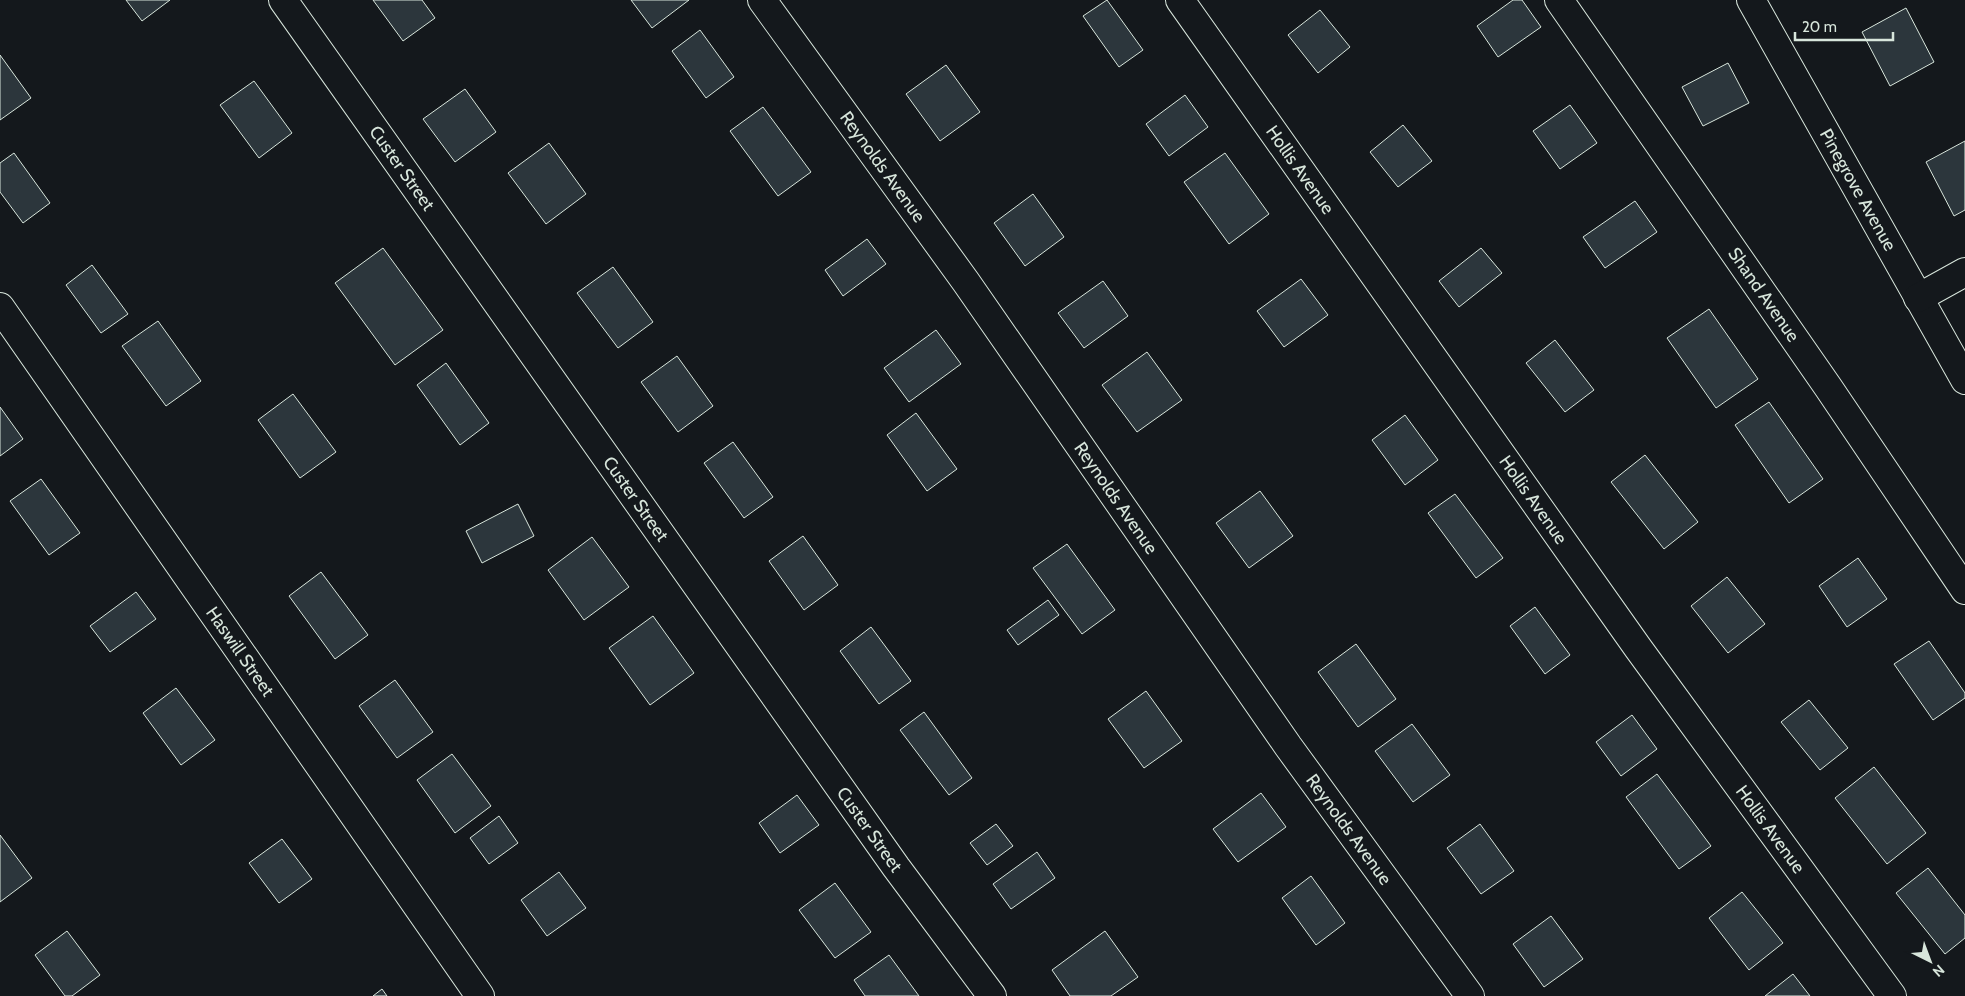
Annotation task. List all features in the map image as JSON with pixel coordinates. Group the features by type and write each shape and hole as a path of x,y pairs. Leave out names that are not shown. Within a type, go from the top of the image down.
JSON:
{"street":[{"name":"Custer Street","path":"283,0 896,866 992,996"},
{"name":"Reynolds Avenue","path":"762,0 972,290 1288,746 1470,996"},
{"name":"Hollis Avenue","path":"1180,0 1627,632 1892,996"},
{"name":"Shand Avenue","path":"1559,0 1828,387 1965,590"},
{"name":"Pinegrove Avenue","path":"1750,0 1965,380"},
{"path":"1918,298 1965,272"},
{"name":"Haswill Street","path":"0,308 480,996"}],"building":[{"path":"126,0 170,0 142,21"},
{"path":"373,0 422,0 435,18 403,41"},
{"path":"631,0 689,0 652,28"},
{"path":"1107,0 1143,50 1119,67 1083,16"},
{"path":"1513,0 1522,0 1541,27 1498,57 1477,26"},
{"path":"1906,8 1934,62 1890,86 1862,32"},
{"path":"1320,10 1350,47 1318,73 1288,35"},
{"path":"700,30 734,77 706,98 672,51"},
{"path":"0,55 31,98 0,120"},
{"path":"1728,63 1749,103 1703,126 1682,87"},
{"path":"946,65 980,112 940,141 906,94"},
{"path":"254,81 292,133 259,158 220,105"},
{"path":"465,89 496,132 455,162 423,119"},
{"path":"1185,95 1208,127 1169,156 1146,124"},
{"path":"1570,105 1597,143 1560,169 1533,131"},
{"path":"763,107 811,172 778,196 730,131"},
{"path":"1403,125 1432,161 1398,187 1370,152"},
{"path":"1965,141 1965,210 1954,216 1926,162"},
{"path":"549,143 586,194 546,224 508,173"},
{"path":"14,153 50,203 23,223 0,192 0,163"},
{"path":"1225,153 1269,214 1229,244 1184,182"},
{"path":"1033,194 1064,237 1025,266 994,223"},
{"path":"1635,201 1657,232 1605,268 1583,237"},
{"path":"867,239 886,264 843,296 825,270"},
{"path":"383,248 443,330 395,365 335,283"},
{"path":"1481,248 1502,273 1459,307 1439,281"},
{"path":"92,265 128,314 101,333 66,285"},
{"path":"613,267 653,322 618,348 577,293"},
{"path":"1301,279 1328,315 1284,347 1257,311"},
{"path":"1103,281 1128,316 1084,348 1058,313"},
{"path":"1709,309 1758,379 1716,408 1667,338"},
{"path":"158,321 201,381 166,406 122,346"},
{"path":"936,330 961,364 909,402 884,368"},
{"path":"1555,340 1594,390 1565,412 1526,363"},
{"path":"1147,352 1182,400 1137,432 1102,385"},
{"path":"677,356 713,406 678,432 641,382"},
{"path":"446,363 489,423 460,445 417,385"},
{"path":"293,394 336,452 300,478 258,420"},
{"path":"1769,402 1823,479 1789,503 1735,425"},
{"path":"0,407 23,439 0,456"},
{"path":"916,413 957,469 927,491 887,435"},
{"path":"1405,415 1438,460 1405,485 1372,440"},
{"path":"733,442 773,497 744,518 704,463"},
{"path":"1645,455 1698,522 1664,549 1611,482"},
{"path":"41,479 80,533 49,555 10,501"},
{"path":"1260,491 1293,536 1249,568 1216,523"},
{"path":"1455,494 1503,558 1476,578 1428,513"},
{"path":"518,504 534,536 482,563 466,531"},
{"path":"803,536 838,585 804,610 769,561"},
{"path":"592,537 629,587 584,620 548,570"},
{"path":"1067,544 1115,610 1082,634 1033,568"},
{"path":"1858,558 1887,599 1847,627 1819,586"},
{"path":"321,572 368,635 335,659 289,596"},
{"path":"1727,577 1765,624 1728,653 1691,606"},
{"path":"136,592 156,619 110,652 90,626"},
{"path":"1048,600 1059,615 1018,645 1007,630"},
{"path":"1535,607 1570,655 1545,674 1510,626"},
{"path":"653,616 694,673 650,705 609,648"},
{"path":"871,627 911,681 879,704 840,651"},
{"path":"1929,641 1965,693 1965,698 1933,720 1894,664"},
{"path":"1356,644 1396,699 1358,727 1318,672"},
{"path":"395,680 433,732 397,758 359,706"},
{"path":"176,688 215,740 181,765 143,713"},
{"path":"1146,691 1182,741 1144,768 1108,719"},
{"path":"1809,700 1848,748 1820,770 1781,722"},
{"path":"924,712 972,778 949,795 900,730"},
{"path":"1632,715 1657,749 1621,776 1596,742"},
{"path":"1412,724 1450,775 1413,802 1375,751"},
{"path":"452,754 491,806 455,833 417,780"},
{"path":"1874,767 1926,833 1887,864 1835,798"},
{"path":"1657,774 1711,846 1679,869 1626,797"},
{"path":"1261,793 1286,827 1238,862 1213,829"},
{"path":"797,795 819,825 780,853 759,823"},
{"path":"499,816 518,843 489,864 470,838"},
{"path":"996,824 1013,846 987,865 970,843"},
{"path":"1480,824 1514,871 1481,894 1447,848"},
{"path":"0,835 32,878 0,902"},
{"path":"282,839 312,879 279,903 249,863"},
{"path":"1037,852 1055,878 1011,909 993,884"},
{"path":"1928,868 1965,915 1965,938 1945,954 1896,893"},
{"path":"559,872 586,908 547,936 521,900"},
{"path":"1311,876 1345,923 1316,945 1282,898"},
{"path":"835,883 871,932 835,958 799,910"},
{"path":"1742,892 1783,943 1749,970 1709,918"},
{"path":"1551,916 1583,959 1544,987 1513,944"},
{"path":"67,931 100,975 72,996 65,996 35,955"},
{"path":"1105,931 1138,977 1111,996 1070,996 1052,970"},
{"path":"889,955 919,996 865,996 854,980"},
{"path":"1793,974 1810,996 1765,996"},
{"path":"382,989 387,996 373,996"}]}
